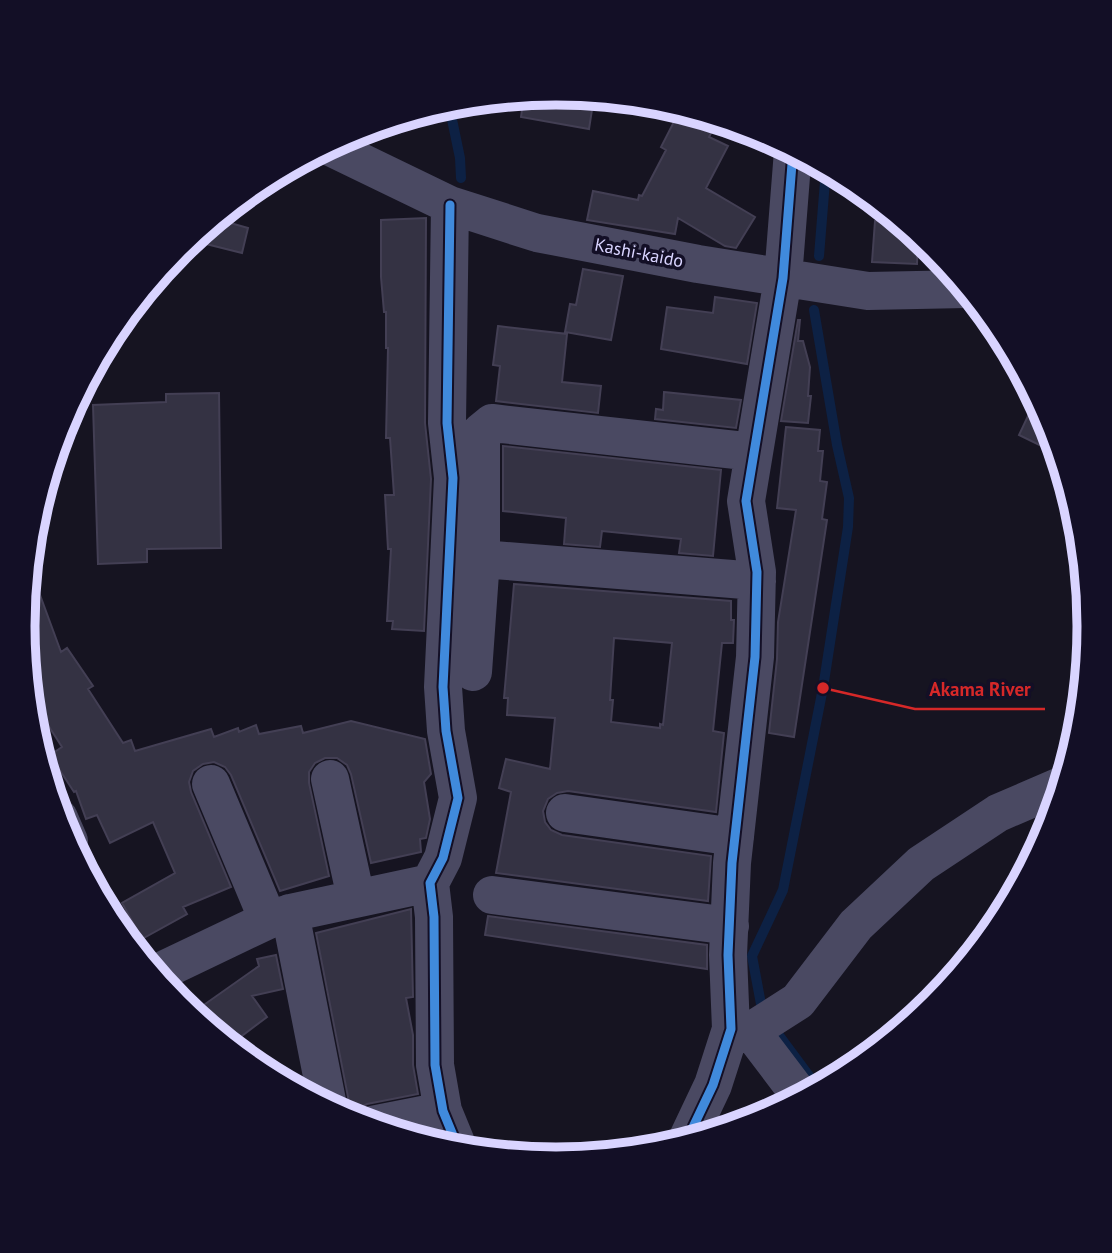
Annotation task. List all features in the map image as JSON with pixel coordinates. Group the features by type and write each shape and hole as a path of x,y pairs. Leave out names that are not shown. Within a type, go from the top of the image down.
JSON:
{"street":[{"name":"Kashi-kaido","path":"341,152 450,205 537,233 698,264 868,291 952,287"},
{"path":"692,1130 741,1030 730,926 735,837 755,657 757,581 746,501 783,278 792,162"},
{"path":"450,205 447,423 453,478 443,687 446,731 458,798 443,858 430,883 434,917 435,1065 443,1111 453,1137"},
{"path":"473,672 481,559 481,432 492,424 754,452"},
{"path":"481,559 757,581"},
{"path":"330,779 356,898"},
{"path":"211,784 279,917 325,1093"},
{"path":"741,1030 798,1001 856,925 921,864 998,813 1050,791"},
{"path":"565,813 735,837"},
{"path":"165,971 279,917 430,883"},
{"path":"492,895 730,926"},
{"path":"741,1030 794,1090"},
{"path":"392,1121 443,1111"}],"building":[{"path":"522,107 592,107 589,129 521,117"},
{"path":"675,120 713,130 709,137 728,146 706,188 755,217 736,248 725,246 678,218 675,234 587,220 593,191 638,200 666,150 661,147"},
{"path":"426,218 425,423 431,479 424,631 392,629 393,621 387,621 391,549 388,549 385,495 394,495 390,438 386,438 388,348 381,277 381,220"},
{"path":"875,221 883,221 917,252 917,264 872,262"},
{"path":"228,222 248,228 242,253 203,243"},
{"path":"583,269 623,276 611,340 565,332 570,304 576,305"},
{"path":"715,297 757,303 747,364 661,349 667,307 713,313"},
{"path":"798,320 798,341 803,341 810,367 808,423 781,421"},
{"path":"498,326 567,334 562,382 601,386 598,413 496,401 500,366 493,365"},
{"path":"664,392 741,400 736,428 655,419 656,409 663,410"},
{"path":"219,393 221,548 147,549 147,562 98,564 93,405 166,402 166,394"},
{"path":"1030,412 1045,448 1019,435"},
{"path":"786,427 820,430 818,451 823,451 820,481 827,482 822,519 827,520 794,737 769,733 778,622 796,510 777,508"},
{"path":"503,446 721,470 713,556 679,553 681,539 602,531 600,547 564,544 566,518 503,511"},
{"path":"514,584 731,601 733,643 722,643 713,731 724,733 716,812 568,791 557,793 548,799 543,811 545,822 551,830 562,835 711,856 708,901 496,873 511,792 499,788 506,759 550,769 555,718 507,715 508,698 504,698","holes":["614,638 672,643 663,725 660,724 660,728 611,722"]},
{"path":"37,586 61,652 67,648 93,686 88,689 123,743 131,740 135,751 211,729 214,737 256,725 259,734 301,726 303,733 351,721 425,739 431,774 424,782 430,819 426,838 420,839 421,852 371,863 351,774 347,765 337,758 325,758 315,763 309,772 309,783 329,876 280,891 231,775 225,767 214,762 203,764 193,771 189,782 191,792 231,887 183,907 187,914 142,939 122,903 175,873 153,822 110,843 97,815 86,819 76,791 74,792 52,759 51,754 62,747 43,717 39,695 35,627"},
{"path":"411,909 413,997 406,998 413,1035 413,1065 418,1094 367,1104 358,1108 349,1104 316,933"},
{"path":"488,916 707,945 707,969 485,935"},
{"path":"276,955 283,989 252,996 267,1017 238,1039 201,1007 259,966 257,959"}],"waterway":[{"path":"451,117 461,178"},
{"path":"819,256 825,180"},
{"path":"761,1004 752,956 783,890 823,688 848,527 849,498 814,310"},
{"path":"775,1030 812,1080"}],"cycle path":[{"path":"692,1130 713,1085 731,1029 728,955 732,863 755,657 757,572 746,501 783,278 792,162"},
{"path":"450,205 447,423 453,478 443,687 446,731 458,798 443,858 430,883 434,917 435,1065 443,1111 454,1137"}],"place":[{"name":"Akama River","path":"823,688"}]}
